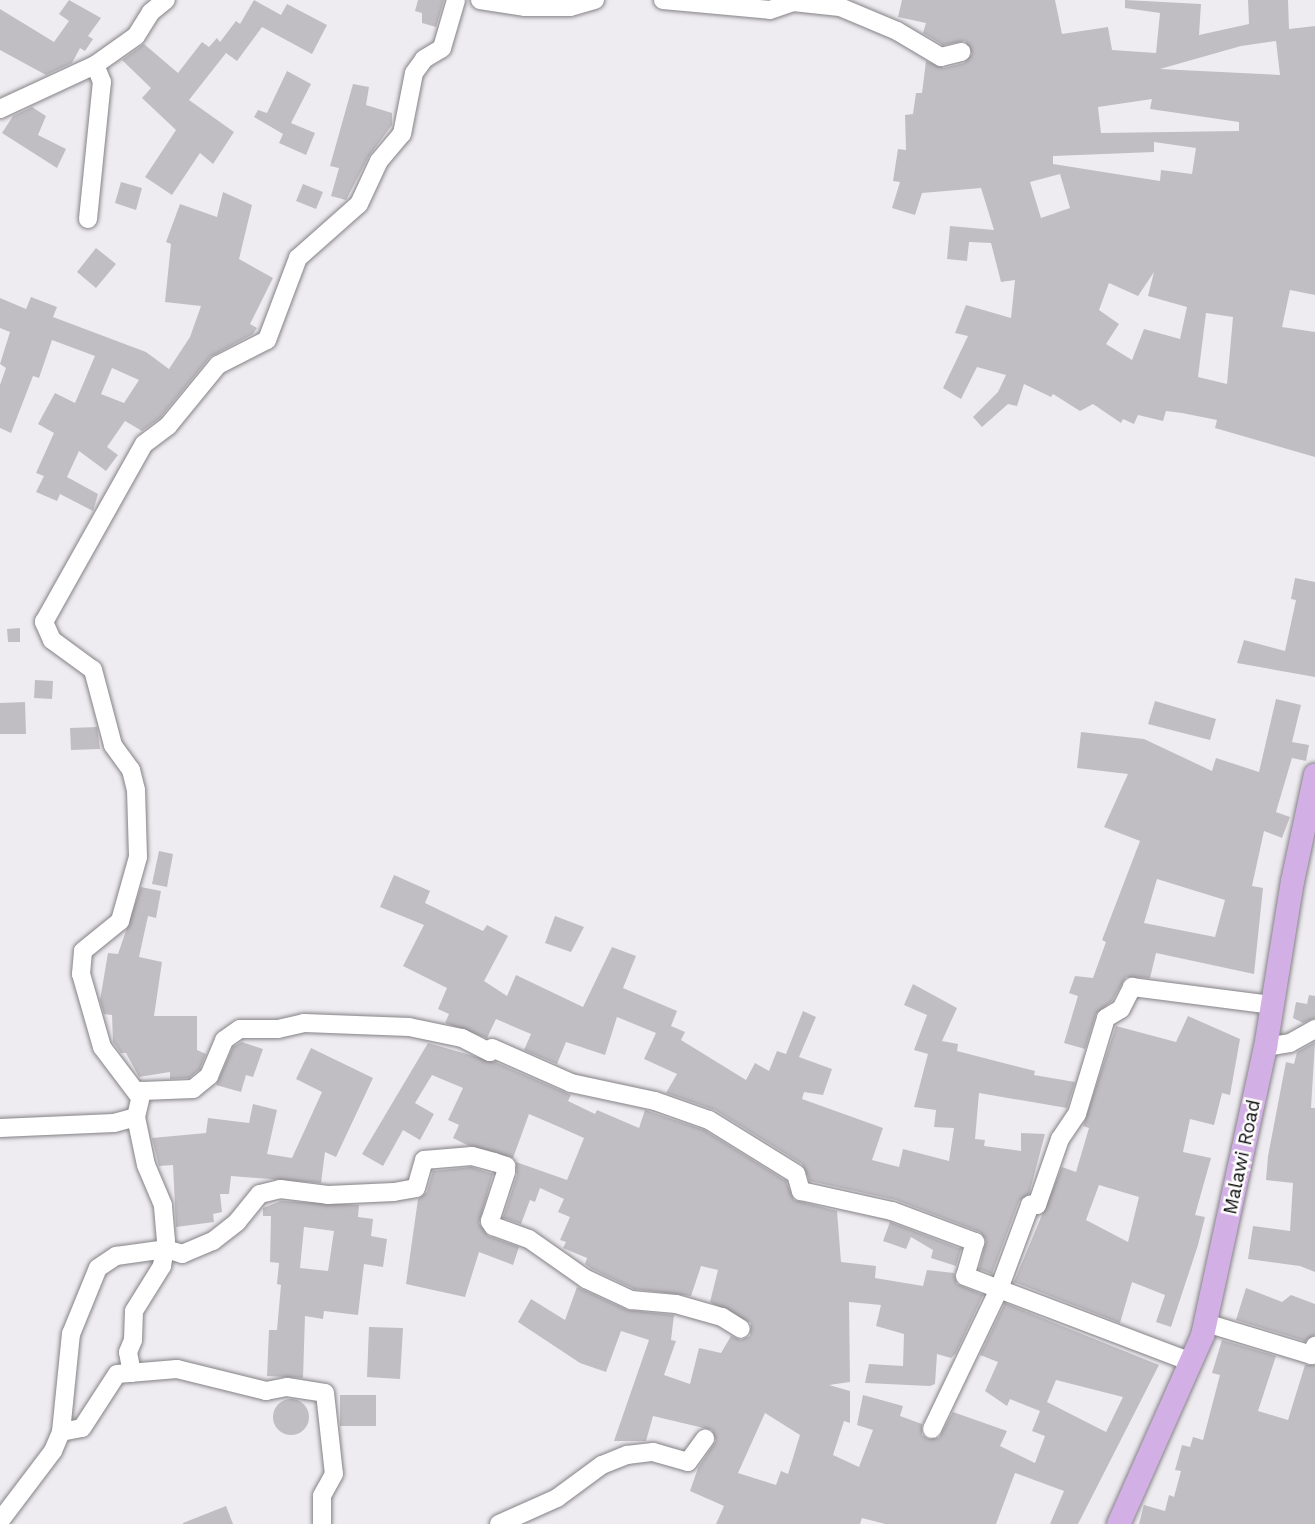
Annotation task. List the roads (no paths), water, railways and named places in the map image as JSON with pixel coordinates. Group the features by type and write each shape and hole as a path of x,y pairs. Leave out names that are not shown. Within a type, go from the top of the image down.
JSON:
{"main road":[{"name":"Malawi Road","path":"1118,1524 1206,1323 1265,1047 1315,774"}],"street":[{"path":"0,108 95,65 136,36 151,12 166,0"},
{"path":"132,1373 128,1352 134,1340 134,1311 155,1280 166,1249 163,1205 146,1166 136,1117 139,1096 102,1047 81,974 83,951 120,921 121,905 138,857 136,790 131,770 113,746 93,670 52,640 44,622 144,444 168,426 218,365 267,340 298,258 359,204 379,160 402,134 414,73 424,60 442,48 456,0"},
{"path":"480,0 525,7 570,7 595,0"},
{"path":"663,0 770,10 793,2 839,7 897,32 941,57 961,52"},
{"path":"88,219 103,82 95,65"},
{"path":"932,1429 999,1289 1030,1205 1037,1205 1060,1139 1077,1114 1106,1018 1121,1009 1132,987 1272,1005"},
{"path":"139,1096 152,1087 193,1088 209,1076 224,1040 240,1029 381,1023 440,1033 524,1060 530,1067 571,1083 655,1101 709,1120 796,1174 801,1191 892,1211 975,1242 965,1276 1191,1362"},
{"path":"1265,1047 1290,1042 1315,1029"},
{"path":"0,1128 114,1124 136,1117"},
{"path":"0,1521 52,1451 61,1432 71,1334 99,1268 116,1256 166,1249 182,1254 212,1241 237,1222 260,1194 280,1189 328,1195 411,1190 416,1188 424,1160 472,1156 506,1166 490,1221 493,1226 529,1239 586,1279 631,1300 676,1304 722,1318 741,1329"},
{"path":"1206,1323 1314,1353"},
{"path":"61,1432 82,1428 103,1400 110,1381 117,1374 177,1370 266,1391 287,1387 325,1393 334,1474 322,1496 322,1524"},
{"path":"503,1523 557,1498 602,1465 627,1455 653,1452 688,1462 705,1439"}]}
